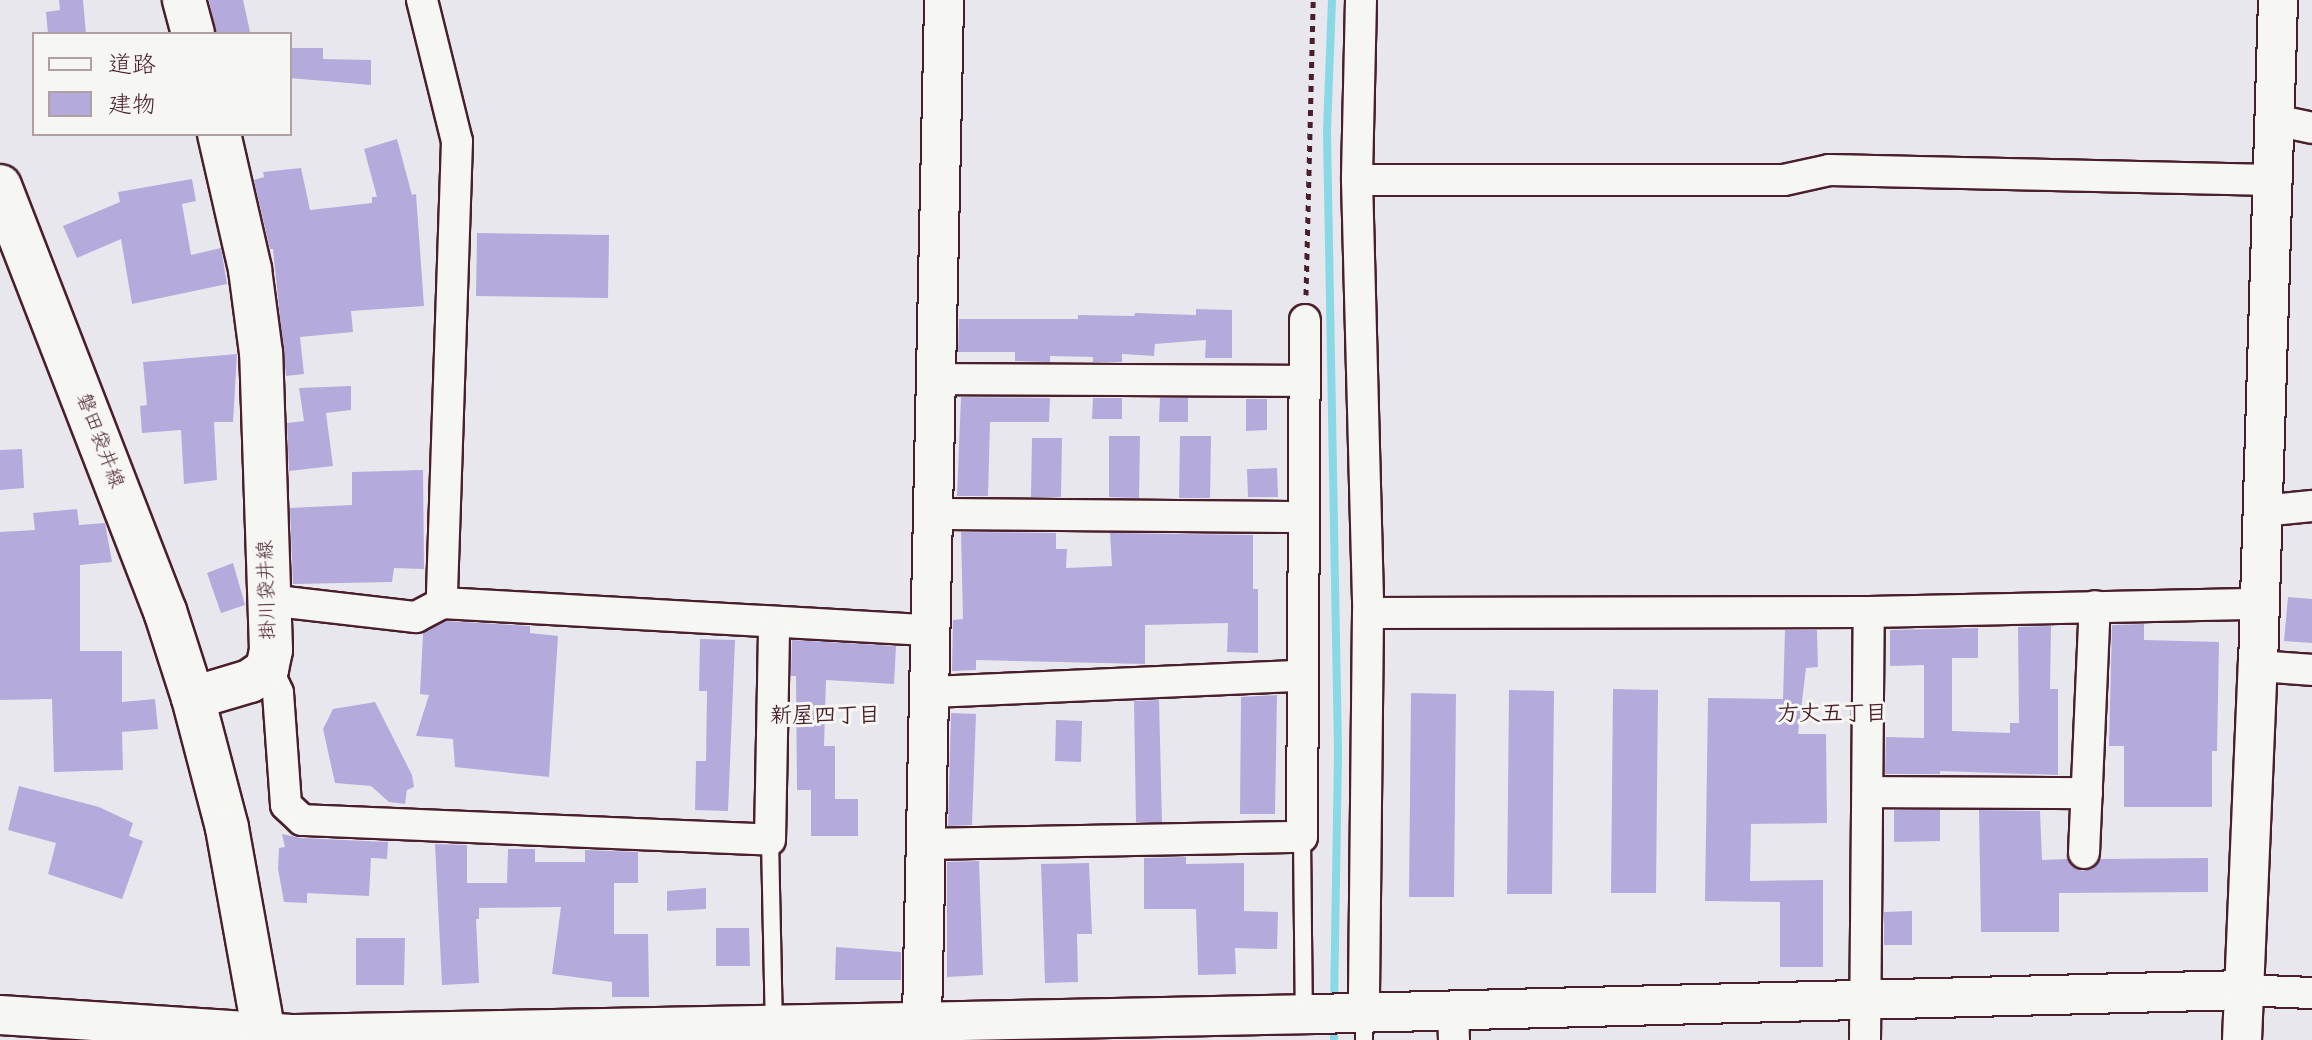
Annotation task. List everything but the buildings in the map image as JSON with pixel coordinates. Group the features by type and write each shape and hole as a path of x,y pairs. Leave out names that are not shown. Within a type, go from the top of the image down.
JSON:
{"main road":[{"path":"184,0 192,32"},
{"name":"掛川袋井線","path":"193,698 250,681 267,669 271,650 261,353 250,269 219,136"},
{"name":"磐田袋井線","path":"0,186 165,611 193,698"},
{"path":"193,698 227,828 265,1037"}],"street":[{"path":"422,0 457,141 442,603"},
{"path":"922,1030 944,0"},
{"path":"1360,1022 1368,613 1357,180 1361,0"},
{"path":"2242,1040 2258,666 2278,0"},
{"path":"2275,120 2312,128"},
{"path":"1357,180 1784,180 1829,170 2272,180"},
{"path":"927,844 1302,837 1305,320"},
{"path":"937,379 1305,381"},
{"path":"2262,511 2312,506"},
{"path":"933,514 1304,517"},
{"path":"268,600 416,617 442,603 931,630"},
{"path":"1368,613 1869,612 2260,604"},
{"path":"2084,853 2095,606"},
{"path":"1865,1040 1869,612"},
{"path":"267,669 278,693 286,805 302,820 770,840 774,622"},
{"path":"2258,666 2312,670"},
{"path":"930,692 1303,676"},
{"path":"1868,792 2087,793"},
{"path":"0,1015 265,1037 638,1034 774,1024 922,1030 1297,1021 1454,1025 1866,1001 2242,990 2312,993"}],"lane":[{"path":"1297,1021 1302,837"},
{"path":"770,840 774,1024"}],"path":[{"path":"1305,320 1313,0"}],"waterway":[{"path":"1332,0 1327,133 1338,753 1334,1003"},
{"path":"1334,1025 1334,1040"}],"district":[{"name":"方丈五丁目","path":"1832,715"},
{"name":"新屋四丁目","path":"825,717"}]}
